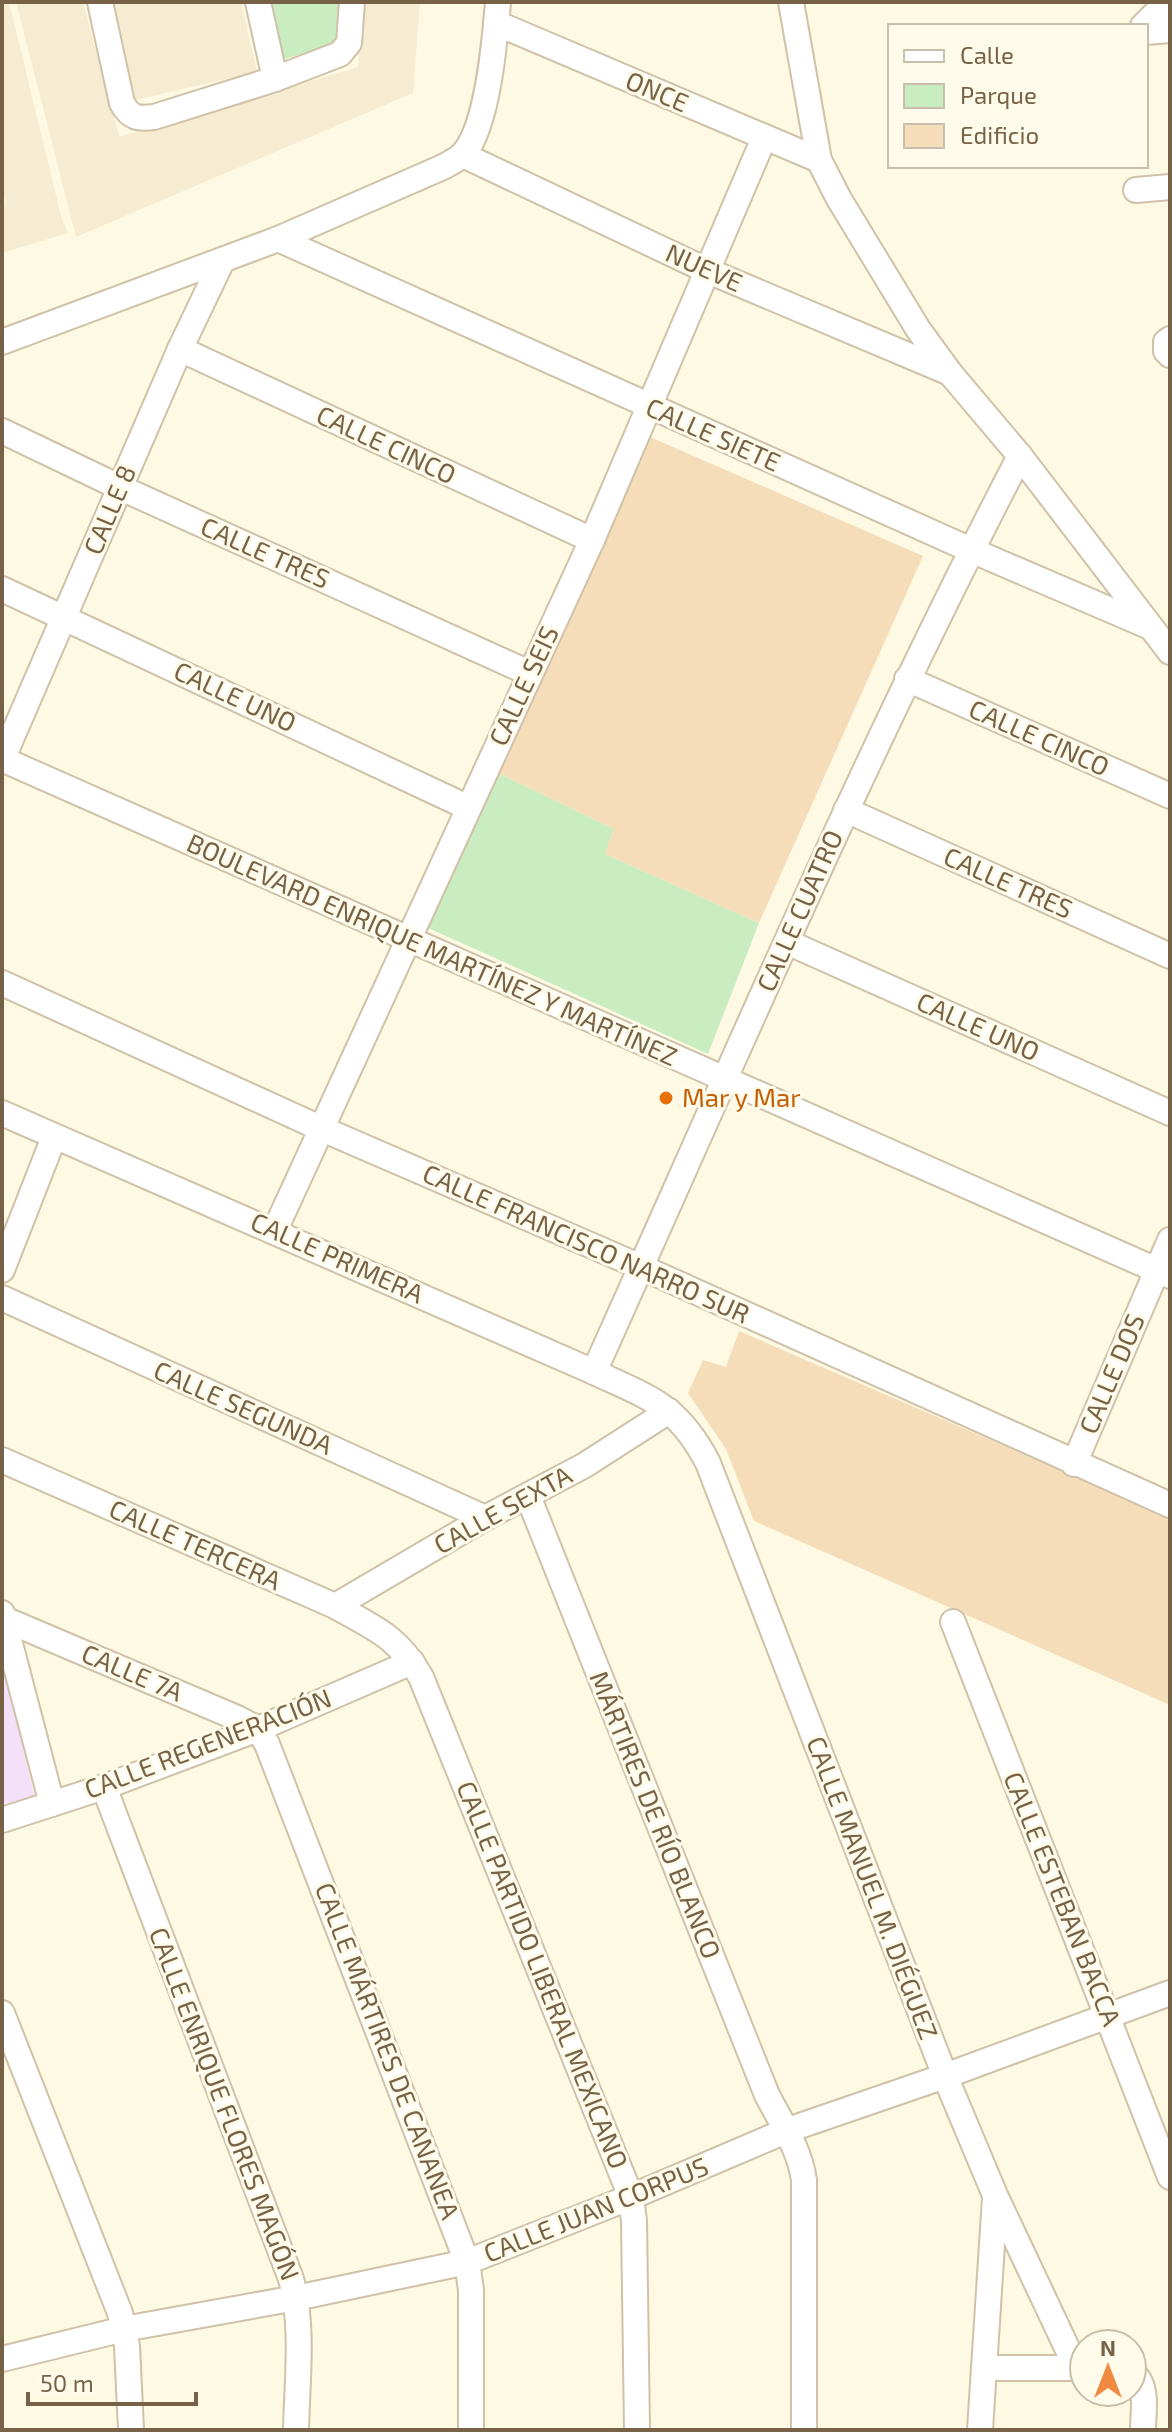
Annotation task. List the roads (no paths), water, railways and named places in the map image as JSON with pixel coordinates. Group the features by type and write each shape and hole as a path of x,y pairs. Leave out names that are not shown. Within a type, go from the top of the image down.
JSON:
{"street":[{"path":"100,2 122,103 128,114 139,119 275,79 346,50 352,2"},
{"path":"258,2 275,79"},
{"path":"791,2 819,160 839,199 918,329 950,373 1020,456 1170,652"},
{"path":"1145,24 1167,2"},
{"path":"2,342 278,239 443,167 463,155 483,110 497,13"},
{"name":"ONCE","path":"497,13 764,138 819,160"},
{"path":"1148,32 1170,30"},
{"name":"CALLE SEIS","path":"275,1230 592,540 764,138"},
{"name":"NUEVE","path":"463,155 706,270 950,373"},
{"path":"1136,190 1170,187"},
{"name":"CALLE SIETE","path":"278,239 971,550 1150,627"},
{"name":"CALLE 8","path":"2,759 119,487 222,261"},
{"path":"1170,339 1166,342 1166,351 1170,355"},
{"name":"CALLE CINCO","path":"180,349 592,540"},
{"name":"CALLE TRES","path":"2,431 529,673"},
{"name":"CALLE CUATRO","path":"594,1372 846,810 907,679 1020,456"},
{"name":"CALLE UNO","path":"2,589 467,807"},
{"name":"CALLE CINCO","path":"907,679 1170,796"},
{"name":"BOULEVARD ENRIQUE MARTÍNEZ Y MARTÍNEZ","path":"2,759 1163,1273"},
{"name":"CALLE TRES","path":"846,810 1170,956"},
{"name":"CALLE UNO","path":"787,942 1170,1113"},
{"name":"CALLE FRANCISCO NARRO SUR","path":"2,983 320,1128 641,1267 1170,1505"},
{"name":"CALLE PRIMERA","path":"2,1113 594,1372 650,1398 669,1411"},
{"path":"2,1270 54,1137"},
{"name":"CALLE DOS","path":"1074,1464 1163,1273 1170,1240"},
{"name":"CALLE SEGUNDA","path":"2,1298 485,1518"},
{"name":"CALLE SEXTA","path":"335,1606 485,1518 585,1465 669,1411"},
{"name":"CALLE MANUEL M. DIÉGUEZ","path":"669,1411 682,1421 695,1438 708,1463 945,2076 995,2195 1068,2344"},
{"name":"CALLE TERCERA","path":"2,1460 335,1606 386,1635"},
{"name":"MÁRTIRES DE RÍO BLANCO","path":"528,1496 767,2095 801,2159 804,2180 804,2430"},
{"path":"3,1616 52,1804"},
{"name":"CALLE 7A","path":"3,1616 258,1729"},
{"name":"CALLE ESTEBAN BACCA","path":"953,1622 1170,2177"},
{"name":"CALLE PARTIDO LIBERAL MEXICANO","path":"386,1635 402,1648 427,1692 631,2197 637,2430"},
{"name":"CALLE REGENERACIÓN","path":"2,1820 104,1787 258,1729 412,1662"},
{"name":"CALLE MÁRTIRES DE CANANEA","path":"258,1729 267,1744 467,2262 471,2290 471,2430"},
{"name":"CALLE ENRIQUE FLORES MAGÓN","path":"104,1787 296,2298 296,2430"},
{"name":"CALLE JUAN CORPUS","path":"2,2359 124,2329 296,2298 467,2262 788,2130 1170,1993"},
{"path":"2,2013 124,2329 131,2430"},
{"path":"980,2430 995,2195"},
{"path":"984,2368 1068,2368"},
{"path":"1143,2430 1144,2408"}],"place":[{"name":"Mar y Mar","path":"666,1098"}]}
